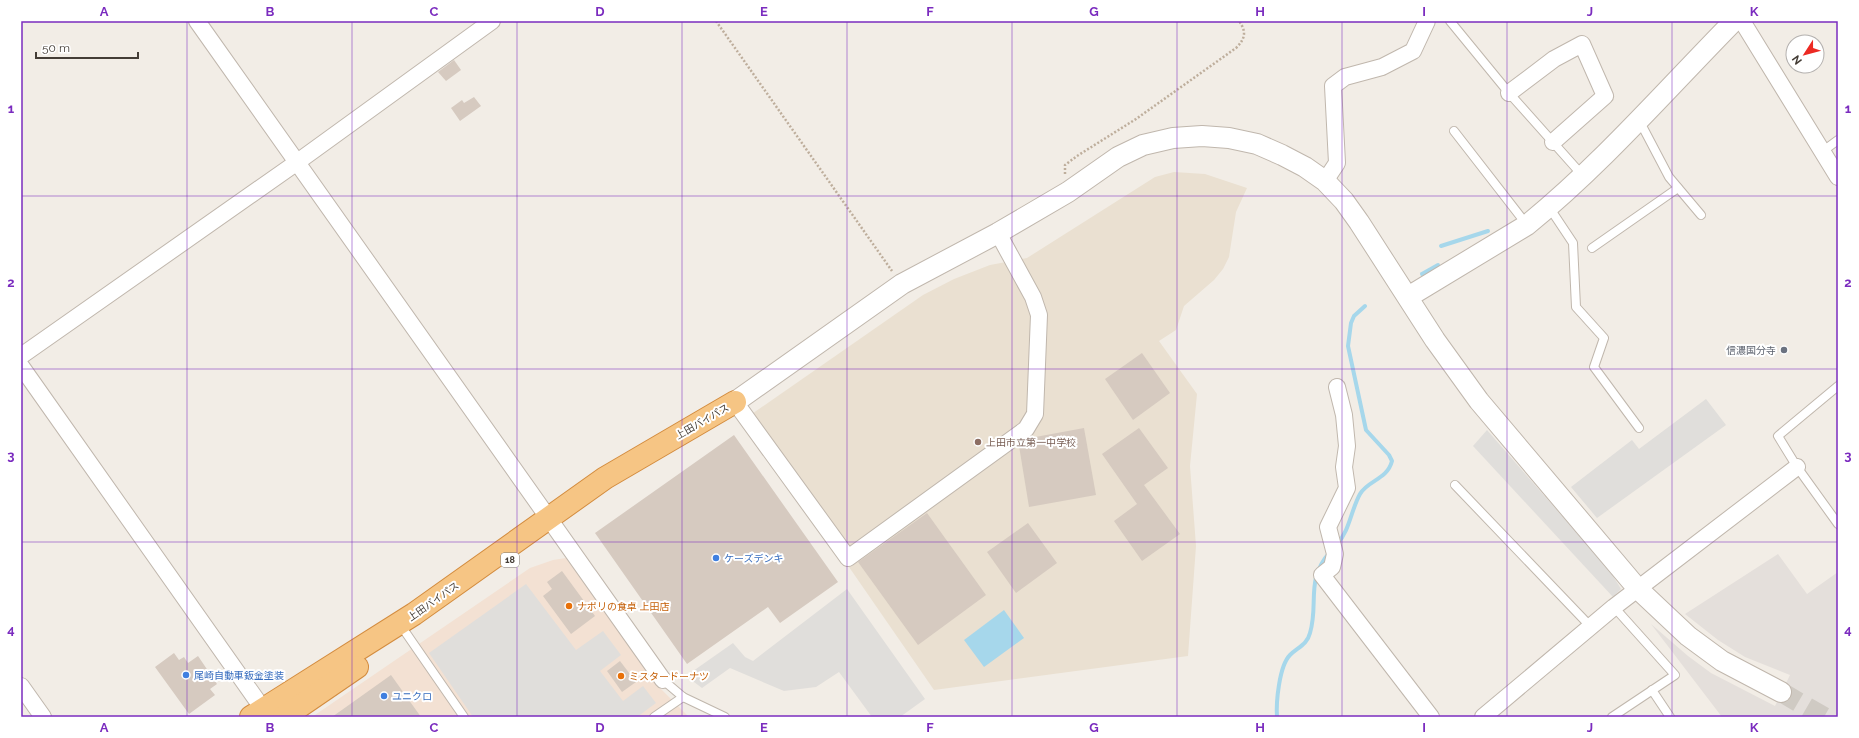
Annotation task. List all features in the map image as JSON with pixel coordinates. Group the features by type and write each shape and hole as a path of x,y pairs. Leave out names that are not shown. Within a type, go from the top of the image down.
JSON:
{"highway":[{"name":"上田バイパス","path":"257,713 414,614 552,523 609,488 735,402"},
{"name":"上田バイパス","path":"290,715 406,633 552,523"}],"street":[{"path":"196,21 663,680"},
{"path":"21,356 296,163 492,21"},
{"path":"1325,181 1337,163 1333,86 1345,77 1382,67 1413,51 1427,21"},
{"path":"1408,297 1527,225 1583,176 1734,21"},
{"path":"1742,21 1838,177"},
{"path":"1509,93 1554,59 1582,44 1605,96 1553,142"},
{"path":"998,233 1033,297 1039,315 1035,414 1026,429 848,558 735,402 902,284 998,233 1068,192 1118,157 1143,145 1173,138 1195,136 1229,138 1257,144 1282,155 1325,181 1344,201 1359,222 1435,340 1478,401 1638,589 1662,613 1694,640 1722,660 1781,692"},
{"path":"21,366 257,713"},
{"path":"1337,386 1344,415 1347,446 1344,467 1347,488 1328,527 1335,554 1332,567 1322,575 1430,717"},
{"path":"1483,717 1614,607 1797,467"},
{"path":"21,686 43,717"}],"lane":[{"path":"1450,21 1509,93 1583,176"},
{"path":"1638,119 1669,177 1702,216"},
{"path":"1454,131 1527,225"},
{"path":"1822,151 1838,140"},
{"path":"1592,248 1678,188"},
{"path":"1549,206 1573,243 1576,306 1604,338 1594,367 1639,428"},
{"path":"1838,386 1778,436 1797,467 1838,524"},
{"path":"1455,485 1590,627"},
{"path":"1612,717 1675,675 1614,607"},
{"path":"406,633 464,717"},
{"path":"663,680 683,697 725,717"},
{"path":"1652,690 1670,717"},
{"path":"654,717 683,697"}],"path":[{"path":"716,21 902,284"},
{"path":"1068,192 1065,166 1070,161 1136,119 1236,48 1244,38 1244,33 1239,21"}],"shaded area":[{"name":"上田市立第一中学校","path":"1174,172 1205,174 1247,188 1236,212 1229,257 1223,269 1214,280 1184,306 1176,330 1159,341 1197,394 1190,466 1196,546 1188,656 934,690 746,418 923,295 954,279 990,265 1027,258 1155,177"},
{"path":"1706,399 1726,425 1597,518 1571,487 1632,440 1639,449"},
{"path":"1487,430 1610,571 1621,589 1613,597 1473,446"},
{"path":"1778,554 1807,594 1838,572 1838,717 1722,717 1651,624 1688,656 1711,673 1775,706 1790,675 1745,657 1718,640 1685,614"},
{"path":"566,558 656,684 689,717 312,717 530,568 553,560"},
{"path":"526,584 576,650 603,631 621,655 600,671 623,701 643,686 656,703 637,717 473,717 429,653"},
{"path":"847,589 925,699 900,717 872,717 839,672 816,687 784,691 730,668 702,688 686,676 733,643 745,657 753,661"}],"water":[{"path":"1004,610 1024,638 984,667 964,640"}],"building":[{"path":"454,60 461,70 446,81 438,72"},
{"path":"474,97 481,106 460,121 451,108 462,100 464,103"},
{"path":"1142,353 1170,393 1133,420 1105,379"},
{"path":"1084,428 1096,495 1029,507 1019,446 1030,438"},
{"path":"1139,428 1168,468 1144,485 1180,534 1142,561 1114,521 1137,504 1102,454"},
{"name":"ケーズデンキ","path":"734,435 838,582 780,623 768,607 687,664 595,533"},
{"path":"927,513 986,595 918,645 858,562"},
{"path":"1028,523 1057,563 1016,593 987,552"},
{"name":"ナポリの食卓 上田店","path":"562,571 595,616 571,634 543,596 552,589 547,582"},
{"name":"尾崎自動車鈑金塗装","path":"174,653 179,660 184,657 188,663 198,656 217,684 210,689 215,695 189,714 155,667"},
{"name":"ミスタードーナツ","path":"620,661 636,682 622,692 607,671"},
{"name":"ユニクロ","path":"391,675 421,717 332,717"}],"waterway":[{"path":"1441,246 1488,231"},
{"path":"1422,274 1438,265"},
{"path":"1337,544 1345,533 1357,500 1363,489 1382,476 1390,467 1392,461 1389,455 1366,430 1348,346 1351,323 1354,316 1365,306"},
{"path":"1277,717 1278,694 1283,667 1290,655 1309,637 1312,622 1315,582 1322,562 1330,552"}],"tunnel":[{"path":"1781,692 1824,717"}],"place":[{"name":"信濃国分寺","path":"1784,350"},
{"name":"上田市立第一中学校","path":"978,442"},
{"name":"ケーズデンキ","path":"716,558"},
{"name":"ナポリの食卓 上田店","path":"569,606"},
{"name":"尾崎自動車鈑金塗装","path":"186,675"},
{"name":"ミスタードーナツ","path":"621,676"},
{"name":"ユニクロ","path":"384,696"}]}
